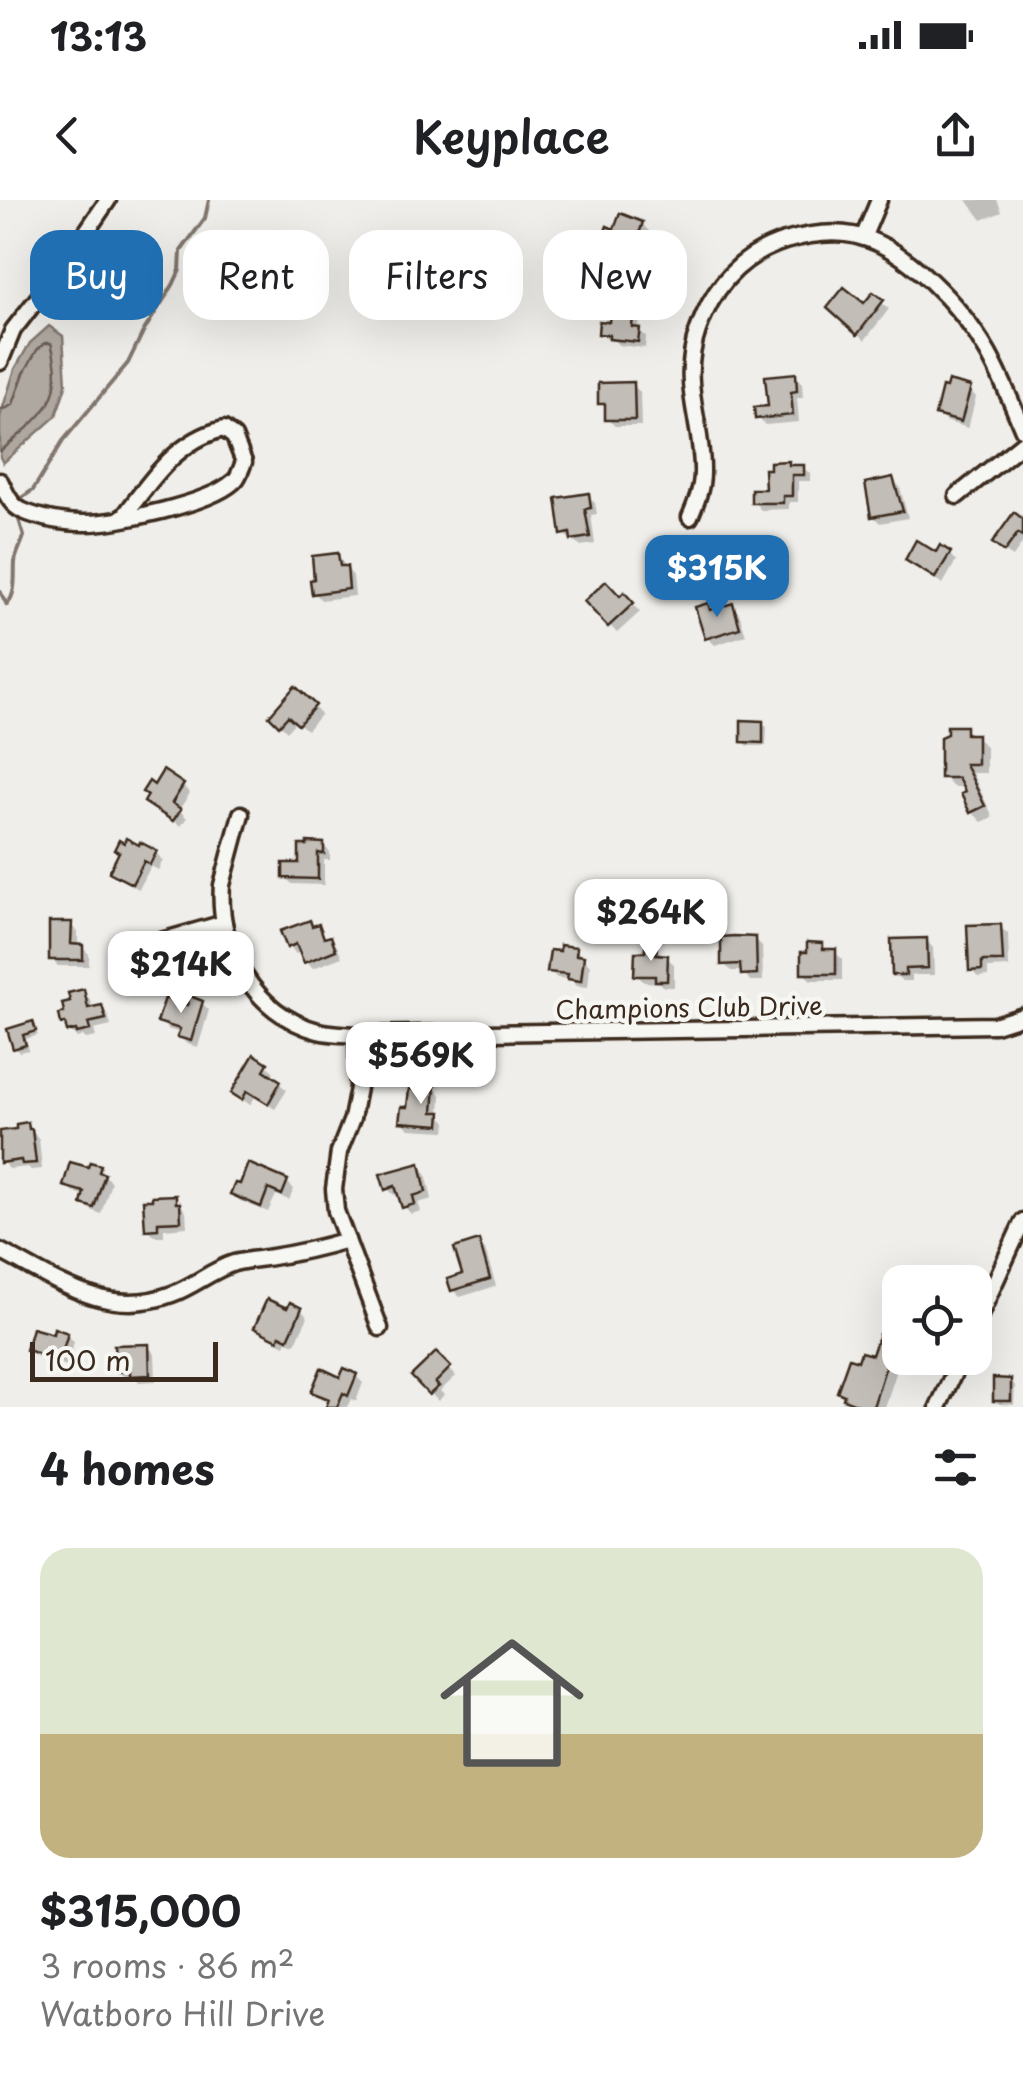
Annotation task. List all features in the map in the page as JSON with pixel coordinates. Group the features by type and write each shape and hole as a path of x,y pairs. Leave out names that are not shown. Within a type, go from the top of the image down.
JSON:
{"street":[{"path":"0,362 14,330 108,200"},
{"path":"864,238 879,200"},
{"path":"690,517 700,494 702,476 690,379 700,324 726,278 753,254 797,238 834,234 864,238 918,270 958,309 989,355 1023,430"},
{"path":"0,482 12,503 22,511 84,523 118,520 168,509 210,495 236,481 244,462 234,437 224,429 208,432 187,445 160,469 118,520"},
{"path":"958,496 1023,443"},
{"name":"Champions Club Drive","path":"241,814 222,885 224,923 237,966 274,1008 320,1032 356,1036 994,1025 1023,1016"},
{"path":"154,942 224,923"},
{"path":"356,1036 358,1088 352,1119 338,1152 334,1189 336,1210 380,1328"},
{"path":"992,1288 1023,1220"},
{"path":"0,1251 53,1280 123,1303 177,1292 236,1263 347,1240"},
{"path":"938,1407 952,1375"}],"water":[{"path":"49,326 63,336 66,385 56,416 3,463 0,417 15,369 30,343"}],"building":[{"path":"620,213 643,222 640,230 605,230 607,226 614,229"},
{"path":"844,287 864,303 873,292 884,300 857,335 827,308"},
{"path":"633,320 632,327 640,328 638,342 598,334 599,321"},
{"path":"796,373 797,391 791,392 793,415 755,419 754,407 768,406 765,376"},
{"path":"948,381 971,387 961,422 935,415 942,387 946,388"},
{"path":"634,382 635,420 605,420 605,404 598,404 598,383"},
{"path":"789,461 789,465 804,465 804,475 792,475 792,496 783,496 783,503 751,503 751,489 765,489 764,469 770,469 770,462"},
{"path":"893,477 903,511 871,517 865,483"},
{"path":"589,493 591,508 585,509 590,537 571,540 570,533 561,535 556,498"},
{"path":"1014,512 1023,519 1023,537 1018,533 1004,552 992,543"},
{"path":"916,540 936,552 940,545 951,552 935,578 905,560"},
{"path":"338,553 340,566 347,566 349,589 312,594 312,556"},
{"path":"606,581 620,596 624,592 634,603 608,627 584,601"},
{"path":"708,603 710,610 733,603 740,628 705,639 695,607"},
{"path":"295,686 316,705 298,725 288,716 279,726 269,716"},
{"path":"741,720 763,721 763,743 741,742"},
{"path":"947,726 966,726 966,734 977,734 977,764 965,764 985,806 970,813 958,778 940,778 940,737 947,734"},
{"path":"163,770 184,784 172,803 181,809 173,821 144,802 148,795 142,792 149,781 154,785"},
{"path":"126,838 157,851 150,864 144,861 132,884 109,872 119,852 114,850 119,840 124,843"},
{"path":"324,843 324,854 318,853 318,879 283,878 283,863 299,863 299,845"},
{"path":"310,920 312,926 319,924 324,938 331,936 336,950 304,963 296,944 287,948 280,931"},
{"path":"49,922 72,922 71,944 83,945 83,960 49,960"},
{"path":"1001,924 1003,961 982,961 982,970 969,971 967,925"},
{"path":"721,937 756,937 757,974 741,975 740,964 721,965"},
{"path":"927,938 928,968 906,969 906,975 892,975 891,939"},
{"path":"807,942 823,943 823,949 836,949 836,974 801,974 801,952 807,952"},
{"path":"560,945 577,947 576,955 584,956 581,981 567,979 568,974 547,972 550,950 560,951"},
{"path":"645,946 657,947 656,954 668,955 667,981 655,981 655,976 634,976 635,952 645,952"},
{"path":"84,989 88,1008 102,1005 106,1019 88,1023 90,1030 67,1032 59,1014 64,1012 62,1003 70,1001 68,993"},
{"path":"190,996 203,1001 191,1041 177,1037 180,1029 157,1022 165,998 187,1005"},
{"path":"33,1021 36,1031 23,1035 26,1045 13,1049 7,1029"},
{"path":"254,1054 268,1063 264,1070 281,1081 268,1104 247,1091 242,1100 231,1093"},
{"path":"419,1084 435,1085 433,1112 441,1112 440,1125 399,1122 401,1107 407,1107 409,1089 418,1090"},
{"path":"28,1122 36,1163 0,1163 0,1131"},
{"path":"70,1162 88,1167 90,1162 101,1165 99,1172 105,1174 94,1208 81,1204 84,1192 63,1186"},
{"path":"248,1163 288,1180 282,1195 268,1189 261,1207 230,1194 235,1183 240,1184"},
{"path":"420,1163 426,1192 413,1196 415,1204 402,1208 395,1186 385,1190 380,1174"},
{"path":"176,1195 181,1221 158,1222 158,1229 145,1230 143,1200"},
{"path":"479,1240 490,1279 451,1291 447,1279 462,1274 454,1248"},
{"path":"267,1299 287,1308 290,1302 302,1308 288,1339 280,1335 278,1340 254,1328"},
{"path":"32,1328 53,1334 54,1328 68,1333 60,1360 26,1350"},
{"path":"879,1334 882,1335 883,1375 873,1407 843,1399 844,1395 837,1392 849,1358 858,1361 861,1352 872,1355"},
{"path":"149,1344 150,1375 116,1372 114,1345"},
{"path":"436,1352 451,1367 429,1395 411,1376"},
{"path":"321,1368 340,1377 344,1368 357,1374 348,1396 343,1393 337,1407 326,1407 329,1399 311,1392"},
{"path":"993,1378 1011,1379 1011,1401 993,1401"}],"waterway":[{"path":"18,504 33,490 63,441 128,363 173,285 180,270 181,251 205,218 209,200"},
{"path":"0,591 7,605 14,590 16,559 24,536 17,513"}]}
